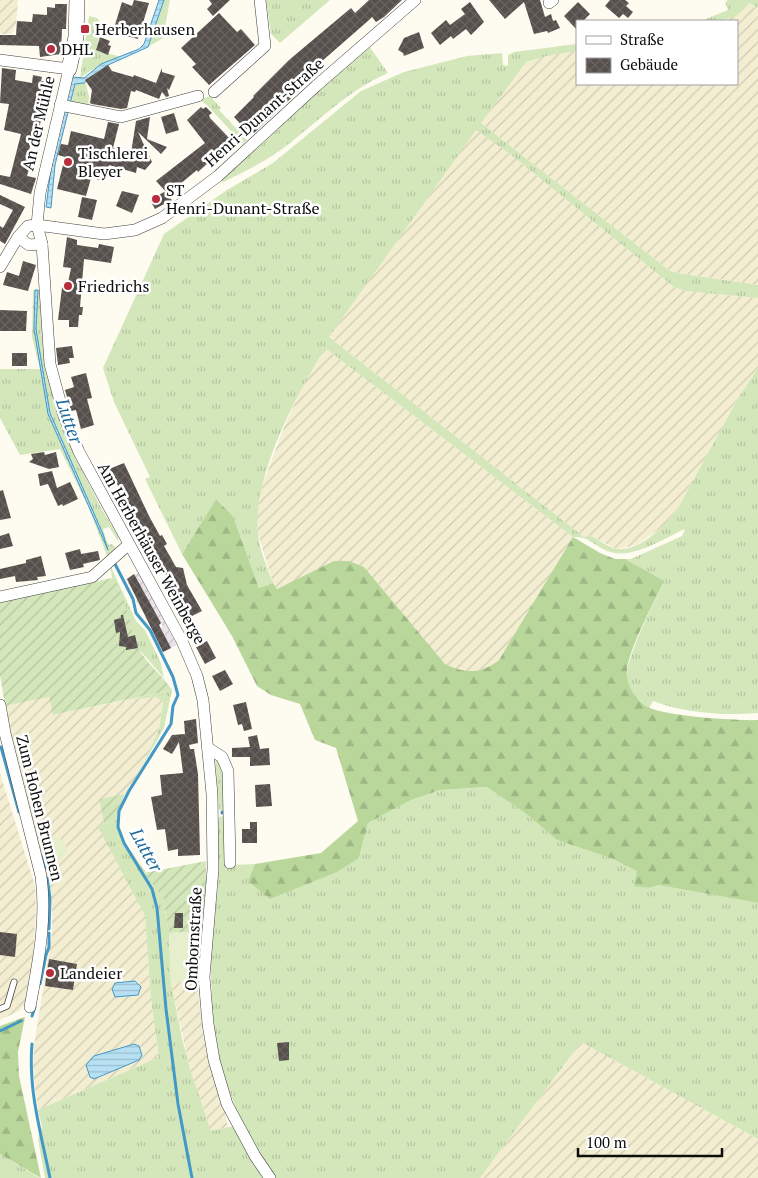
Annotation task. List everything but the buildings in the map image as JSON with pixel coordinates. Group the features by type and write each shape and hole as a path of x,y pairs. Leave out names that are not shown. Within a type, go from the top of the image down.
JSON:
{"street":[{"name":"An der Mühle","path":"37,225 40,193 67,109 68,69 76,37 77,0"},
{"path":"214,92 265,46 260,0"},
{"name":"Henri-Dunant-Straße","path":"37,225 104,234 135,230 162,218 218,176 316,86 415,0"},
{"path":"0,60 68,69"},
{"path":"67,109 121,117 198,96"},
{"path":"0,267 18,237 28,226 37,225"},
{"name":"Am Herberhäuser Weinberge","path":"37,225 42,244 49,355 60,404 78,452 194,665 203,700 208,748"},
{"path":"18,237 29,245 42,244"},
{"path":"0,597 92,577 128,545"},
{"name":"Zum Hohen Brunnen","path":"0,705 5,734 41,876 44,899 41,950 30,1007"},
{"path":"208,748 222,757 228,771 230,863"},
{"name":"Ombornstraße","path":"208,748 212,794 213,870 204,977 209,1032 214,1060 227,1104 254,1156 270,1178"}],"lane":[{"path":"0,1009 7,1006 14,982"}],"shaded area":[{"path":"0,0 18,0 16,24 12,34 0,34"},
{"path":"748,3 758,8 758,285 670,271 481,123 518,70 526,62 576,51 576,85 738,85 738,20 727,20 744,9"},
{"path":"476,129 510,154 674,287 685,291 758,298 758,368 738,398 677,510 665,525 637,545 617,549 589,535 584,537 329,337"},
{"path":"325,348 573,537 508,647 499,660 490,666 474,672 458,671 445,664 364,567 296,581 277,589 273,583 258,534 258,510 262,486 284,427 302,387"},
{"path":"138,573 177,645 163,652 153,633 163,627 161,623 152,629 145,616 154,611 151,604 141,609 136,601 146,595 142,588 134,593 126,579"},
{"path":"49,697 54,715 126,700 156,697 163,702 159,728 143,766 126,794 99,799 104,824 98,826 145,916 151,1000 159,1057 38,1110 33,1071 34,1045 52,934 52,899 5,706"},
{"path":"0,773 35,886 36,908 33,959 26,1003 19,1011 0,1020"},
{"path":"197,981 203,1033 210,1066 224,1108 228,1127 211,1131 190,1069 171,983"},
{"path":"581,1042 758,1139 758,1178 480,1178"}],"green space":[{"path":"164,0 170,0 163,38 148,47"},
{"path":"266,0 330,0 280,43 271,34"},
{"path":"728,0 758,0 758,8 749,3 734,17 721,20 703,20 728,10 725,2"},
{"path":"89,16 97,18 102,25 96,50 121,57 101,64 80,78"},
{"path":"576,44 576,51 526,62 481,123 670,271 758,285 758,298 685,291 674,287 510,154 476,130 329,337 584,537 589,535 618,549 627,549 643,542 659,530 677,510 738,398 758,368 758,713 705,713 653,701 649,708 633,694 627,682 629,661 634,647 664,582 625,559 631,559 682,536 685,529 646,548 625,553 605,550 586,539 573,537 325,348 290,412 269,461 262,486 258,510 258,532 260,545 273,583 259,588 233,516 216,499 182,554 145,479 150,477 114,402 103,368 164,234 227,190 273,163 361,91 404,72 467,56 502,53 503,65 508,66 508,55 514,52"},
{"path":"369,46 388,73 348,96 274,154 232,178 223,182 221,180"},
{"path":"85,80 89,97 88,108 71,105 75,84"},
{"path":"210,96 221,108 219,110 247,140 243,144 207,105 200,100"},
{"path":"33,290 39,290 43,340 88,476 86,478 118,536 119,542 109,527 103,529 108,545 112,544 116,548 107,556 89,508 60,449 20,455 0,418 0,369 40,369 32,337"},
{"path":"216,499 233,516 259,588 273,583 277,589 334,561 349,561 364,567 445,664 459,670 479,670 499,660 573,537 600,553 615,559 625,559 664,581 632,650 627,670 628,681 632,691 639,700 656,710 701,717 758,720 758,903 658,885 649,888 634,886 637,871 613,859 557,840 525,813 487,787 441,790 411,800 368,823 359,858 337,872 270,899 248,881 255,864 321,853 358,821 336,748 315,740 300,704 271,695 257,686 232,636 182,554"},
{"path":"111,567 136,621 145,630 161,663 164,678 138,648 122,598 112,578"},
{"path":"112,578 121,592 141,653 172,690 53,715 49,697 5,706 0,675 0,602"},
{"path":"172,690 164,728 143,765 159,729 163,702 156,697 126,700"},
{"path":"215,757 222,761 232,865 255,864 248,881 359,858 368,823 411,800 442,790 488,787 525,813 557,840 613,859 638,871 634,885 649,888 658,885 758,903 758,1139 581,1042 480,1178 45,1178 38,1139 42,1127 38,1110 159,1057 151,1000 145,916 97,825 117,822 126,844 163,897 169,933 171,983 182,1038 190,1069 211,1131 242,1124 222,1071 213,1025 210,951 218,887 216,829 219,817 223,816 223,811 219,810"},
{"path":"125,794 118,811 117,822 104,824 99,799"},
{"path":"54,837 59,838 65,844 65,854 59,860 54,861 49,860 43,854 42,849 43,844 49,838"},
{"path":"206,861 206,892 201,932 169,933 163,897 144,873"},
{"path":"201,932 197,981 171,983 169,933"},
{"path":"25,1017 18,1052 19,1076 41,1178 0,1154 0,1026"},
{"path":"0,1154 40,1178 0,1178"}],"water":[{"path":"159,0 164,0 148,47 108,65 84,83 75,84 55,165 51,208 46,207 52,160 72,77 84,78 101,64 139,49 144,44"},
{"path":"35,290 38,290 36,329 50,413 103,534 108,550 48,414 34,329"},
{"path":"135,981 141,987 138,995 115,997 112,989 115,983"},
{"path":"134,1044 139,1046 142,1055 139,1060 94,1079 90,1077 86,1065 94,1056"}],"waterway":[{"name":"Lutter","path":"114,562 133,599 136,613 150,630 173,677 178,695 173,706 171,724 129,791 119,811 118,827 124,843 152,889 157,908 166,1009 178,1104 192,1178"},
{"path":"1,747 19,812"},
{"path":"41,856 45,869"},
{"path":"47,878 50,898 49,929"},
{"path":"40,984 49,947 49,933"},
{"path":"32,1016 35,1007"},
{"path":"0,1031 21,1021"},
{"path":"32,1044 31,1061 34,1095 50,1178"}],"place":[{"name":"Herberhausen","path":"85,29"},
{"name":"DHL","path":"51,49"},
{"name":"Tischlerei Bleyer","path":"68,162"},
{"name":"ST Henri-Dunant-Straße","path":"156,199"},
{"name":"Friedrichs","path":"68,286"},
{"name":"Landeier","path":"50,973"}]}
